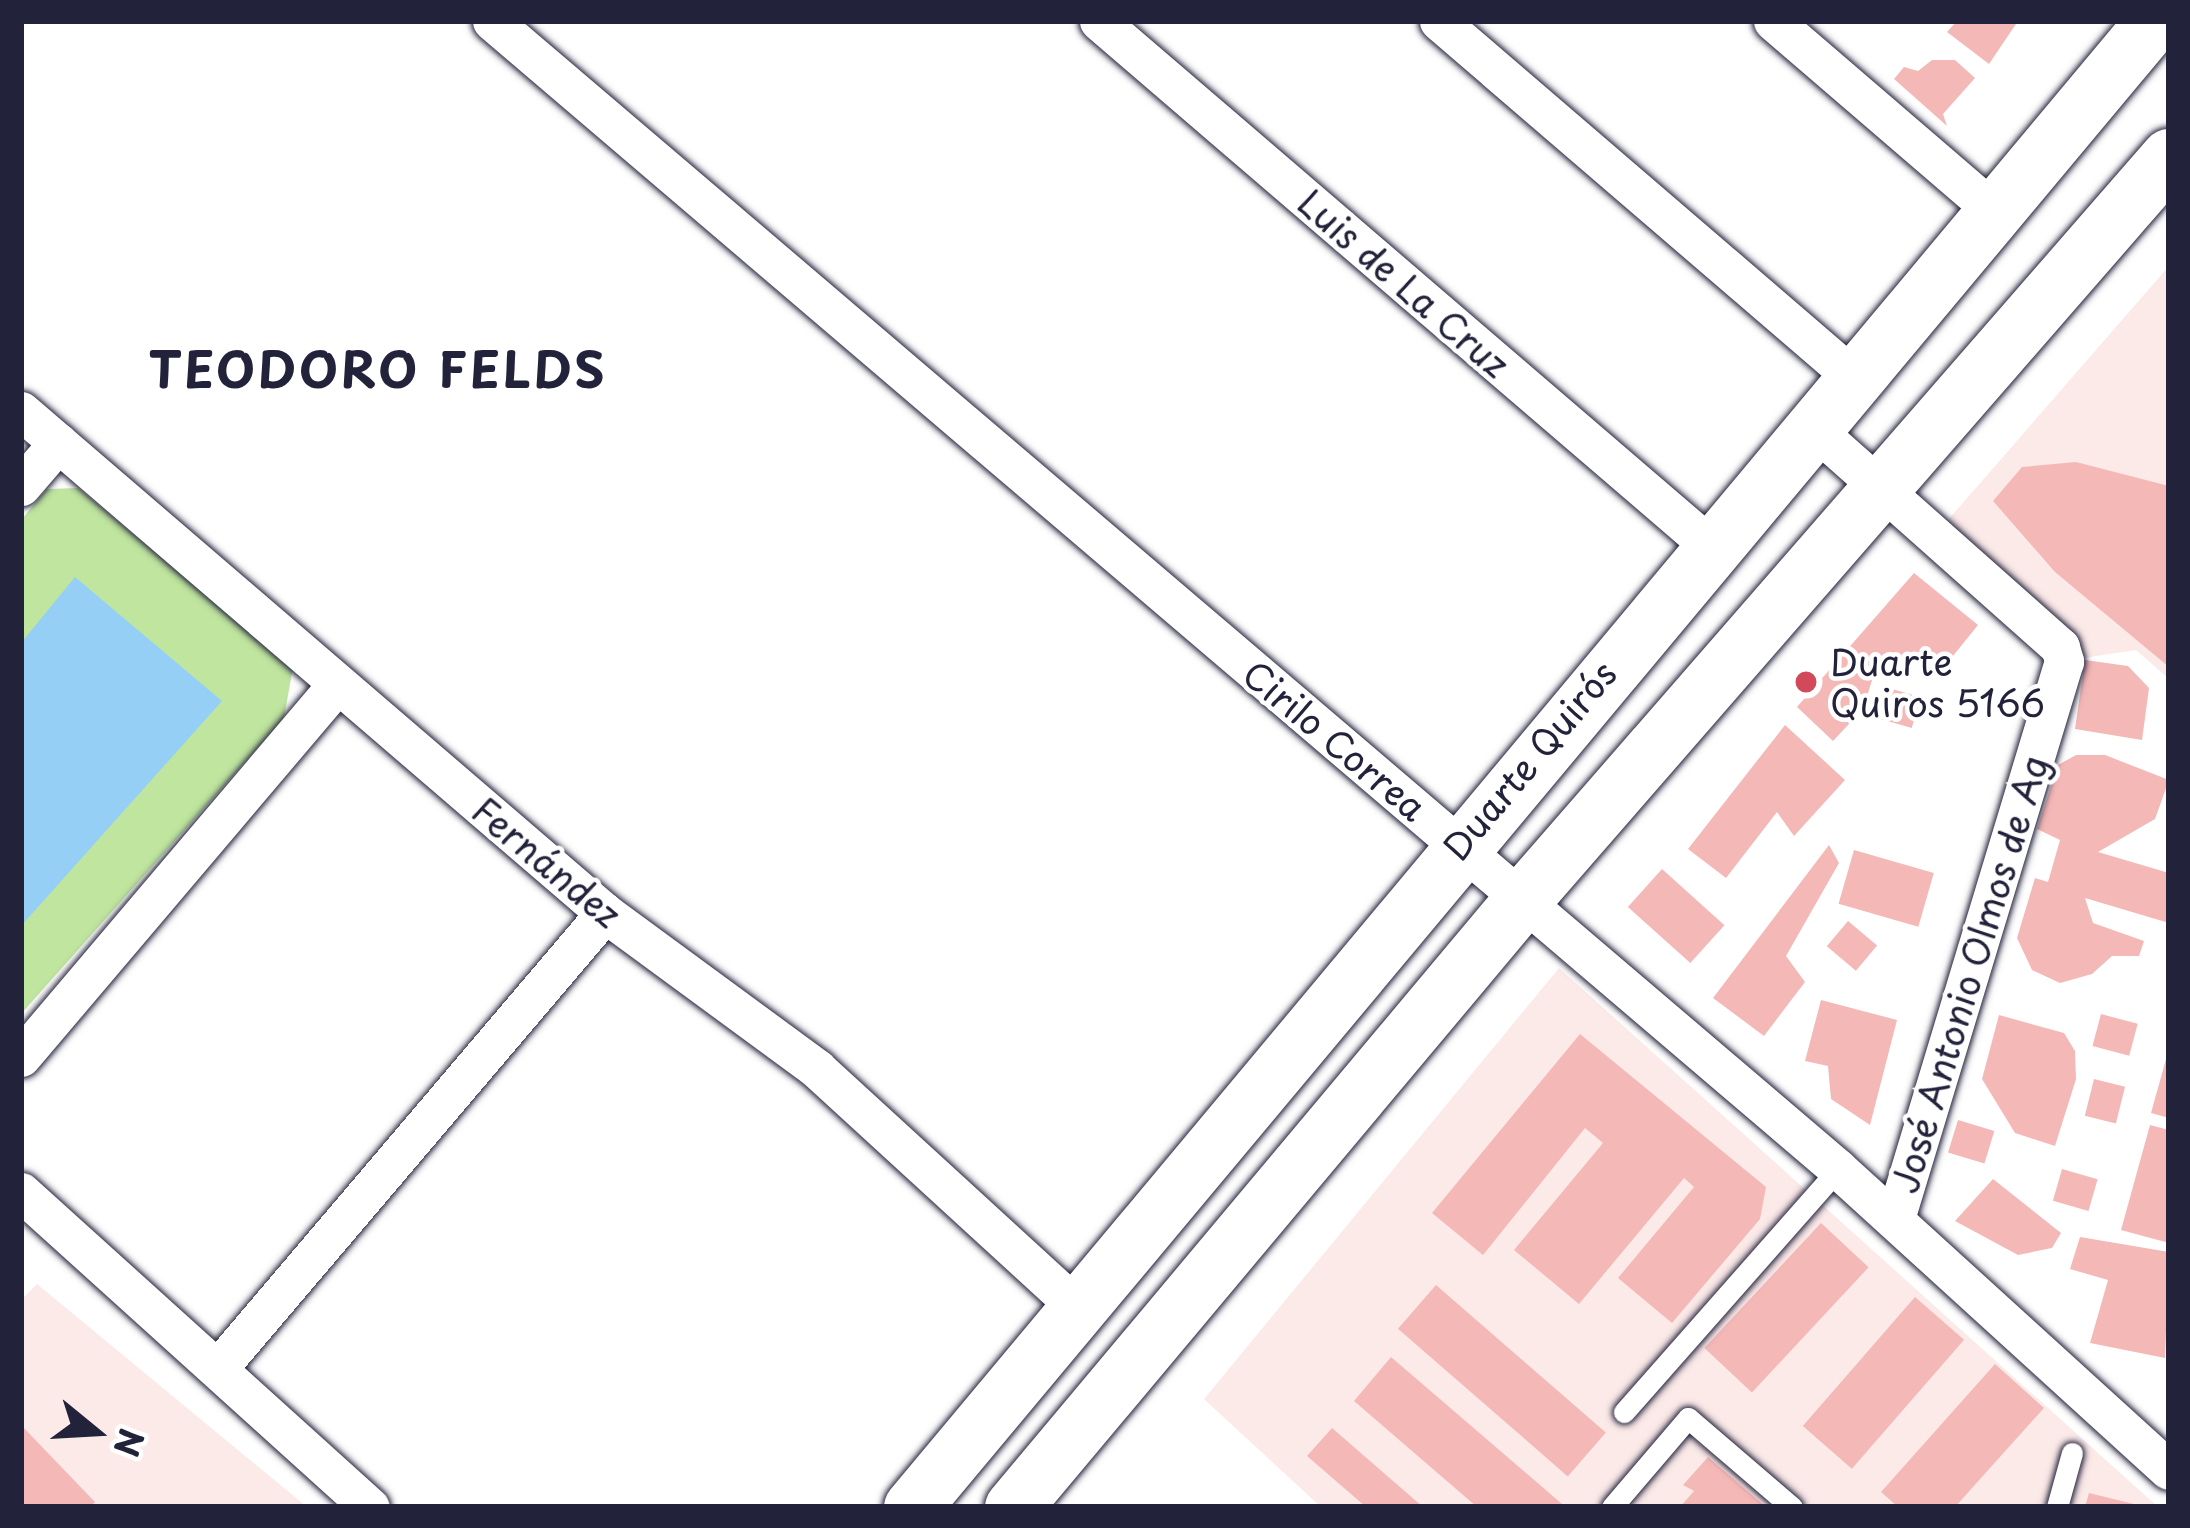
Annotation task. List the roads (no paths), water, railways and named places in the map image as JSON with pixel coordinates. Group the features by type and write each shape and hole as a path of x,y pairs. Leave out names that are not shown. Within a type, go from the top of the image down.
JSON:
{"main road":[{"name":"Duarte Quirós","path":"912,1507 1708,545 2154,21"},
{"path":"1013,1507 1521,901 2169,157"}],"street":[{"name":"Cirilo Correa","path":"492,21 1838,1168 2169,1470"},
{"name":"Luis de La Cruz","path":"1099,21 1708,545"},
{"path":"1439,21 1852,377"},
{"path":"1788,26 1993,210"},
{"name":"Fernández","path":"21,411 605,913 817,1069 1077,1307"},
{"path":"1811,426 1885,488"},
{"path":"21,486 58,443"},
{"name":"José Antonio Olmos de Ag","path":"1885,488 2060,646 2064,661 1894,1219"},
{"path":"21,1057 337,685"},
{"path":"219,1367 605,913"},
{"path":"29,1218 219,1367 370,1507"}],"lane":[{"path":"1624,1412 1838,1168"},
{"path":"1612,1507 1688,1418 1792,1507"},
{"path":"2057,1507 2072,1453"}],"water":[{"path":"75,577 222,701 21,926 21,643"}],"place":[{"name":"Duarte Quiros 5166","path":"1806,682"}],"district":[{"name":"TEODORO FELDS","path":"378,369"}]}
